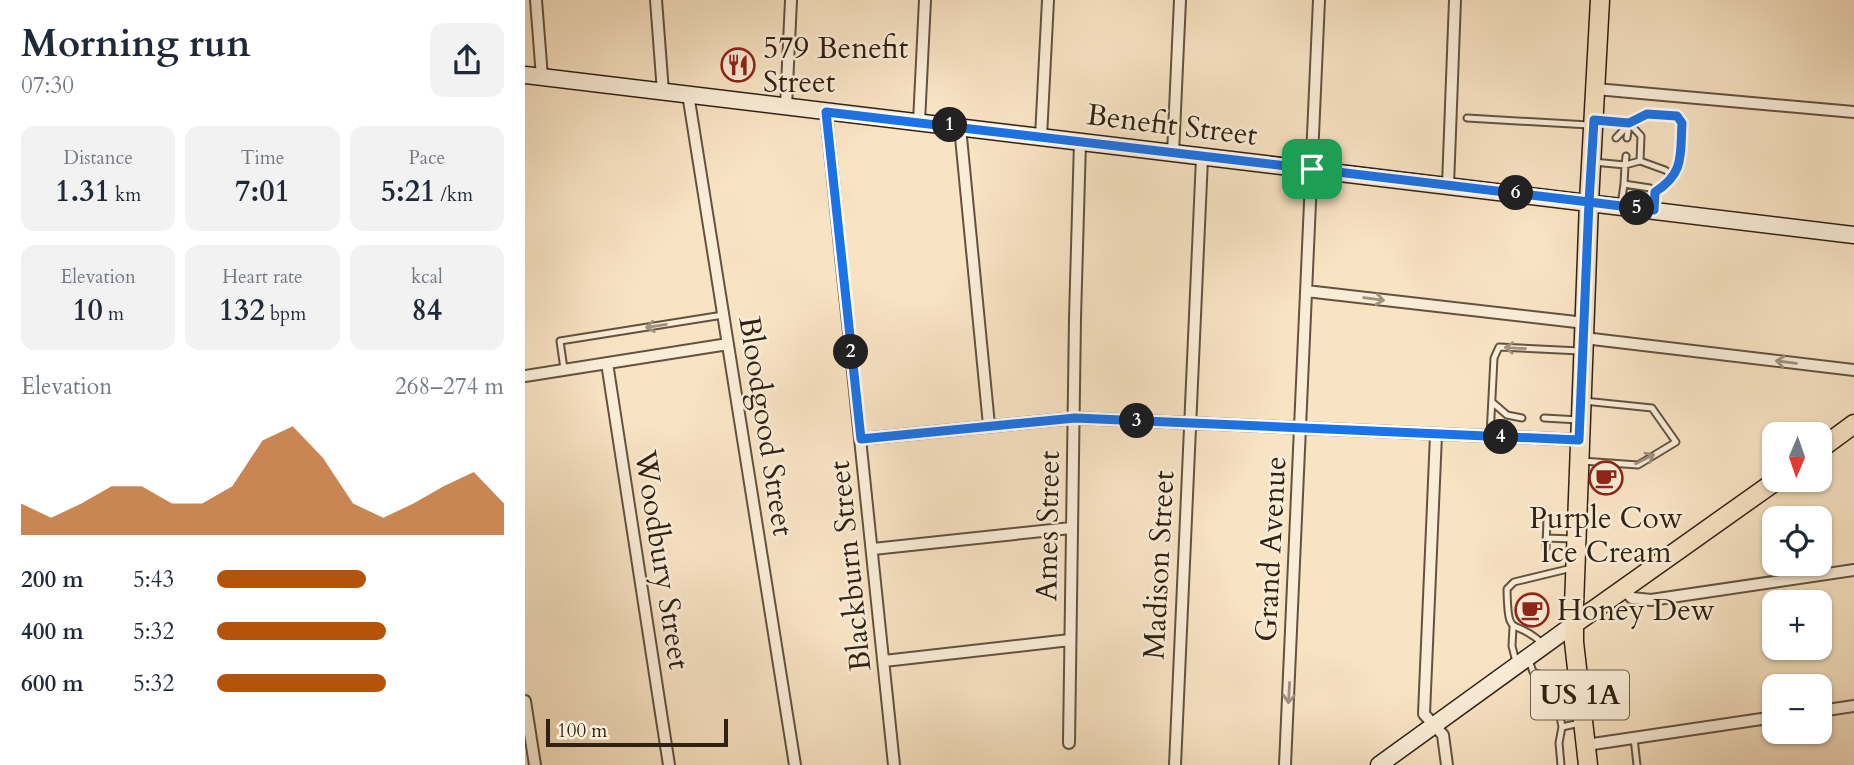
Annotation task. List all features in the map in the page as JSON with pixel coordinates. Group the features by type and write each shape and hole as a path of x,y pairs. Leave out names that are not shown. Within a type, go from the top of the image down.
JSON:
{"main road":[{"name":"US 1A","path":"1588,765 1574,624 1579,440 1600,0"},
{"path":"1832,440 1854,424"},
{"path":"1574,624 1762,491"}],"street":[{"path":"536,0 543,77"},
{"path":"656,0 663,92"},
{"path":"786,107 791,0"},
{"path":"919,122 925,0"},
{"path":"1041,137 1048,0"},
{"path":"1173,154 1179,0"},
{"name":"Grand Avenue","path":"1285,765 1319,0"},
{"path":"1448,185 1455,0"},
{"name":"Benefit Street","path":"525,75 1854,235"},
{"path":"1596,89 1854,112"},
{"name":"Bloodgood Street","path":"688,94 795,765"},
{"name":"Blackburn Street","path":"826,112 894,765"},
{"path":"960,127 989,425"},
{"name":"Ames Street","path":"1069,743 1080,142"},
{"name":"Madison Street","path":"1175,765 1202,158"},
{"path":"1306,291 1584,337 1854,370"},
{"path":"525,376 728,344"},
{"name":"Woodbury Street","path":"607,363 669,765"},
{"path":"861,439 1075,418 1579,440"},
{"path":"1436,435 1425,714 1443,735 1447,765"},
{"path":"873,549 1071,527"},
{"path":"1624,590 1632,598 1651,600 1854,570"},
{"path":"1379,765 1574,624"},
{"path":"884,661 1070,640"},
{"path":"525,701 535,765"},
{"path":"1832,709 1854,706"},
{"path":"1586,745 1762,719"}],"lane":[{"path":"1616,138 1629,123 1647,114 1677,116 1682,123 1679,165 1667,184 1655,192"},
{"path":"1467,118 1629,123 1641,136 1640,162"},
{"path":"1627,138 1629,123"},
{"path":"1615,156 1615,164"},
{"path":"1621,206 1626,156"},
{"path":"1591,162 1625,165 1640,162 1665,170 1674,176"},
{"path":"1624,184 1650,188 1655,192"},
{"path":"1667,184 1677,185"},
{"path":"1654,210 1655,192"},
{"path":"565,370 560,341 723,315"},
{"path":"1490,437 1495,358 1499,347 1584,337"},
{"path":"1492,401 1507,415 1522,418"},
{"path":"1579,461 1638,465 1676,442 1652,408 1581,401"},
{"path":"1544,418 1580,420"},
{"path":"1546,548 1547,518"},
{"path":"1546,538 1576,539"},
{"path":"1561,765 1559,743 1562,727 1553,679 1533,672 1523,661 1513,656 1513,628 1508,619 1507,589 1514,583 1575,567"},
{"path":"1513,628 1533,634 1545,645"},
{"path":"1562,727 1583,723"},
{"path":"1633,738 1637,765"}],"place":[{"name":"579 Benefit Street","path":"738,65"},
{"name":"Purple Cow Ice Cream","path":"1606,478"},
{"name":"Honey Dew","path":"1532,610"}],"route":[{"path":"1312,169 826,112 861,439 1075,418 1579,440 1589,202 1654,210 1655,192 1677,173 1679,165 1682,123 1677,116 1647,114 1629,123 1594,120 1589,202 1312,169"}]}
